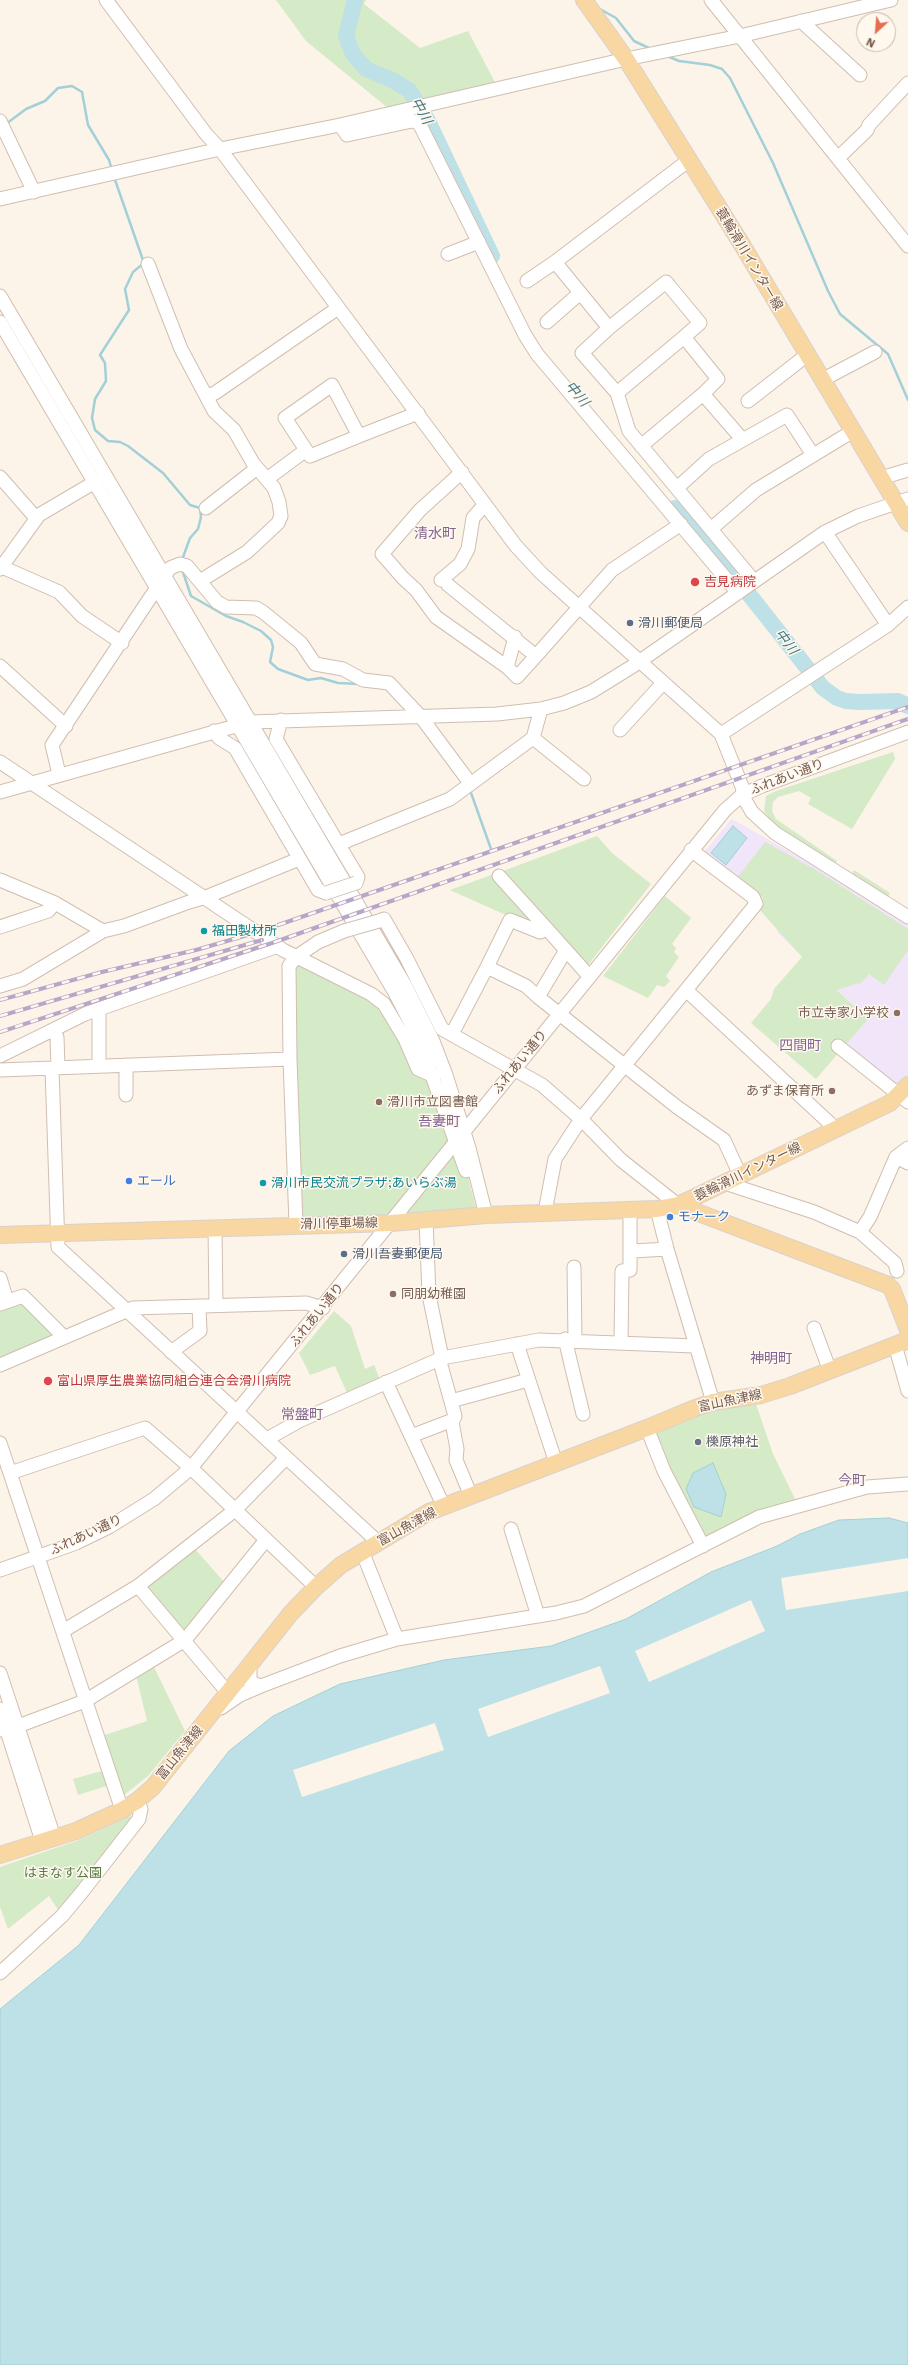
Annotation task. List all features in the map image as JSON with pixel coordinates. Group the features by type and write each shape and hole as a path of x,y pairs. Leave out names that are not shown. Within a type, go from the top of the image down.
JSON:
{"main road":[{"name":"蓑輪滑川インター線","path":"584,0 626,59 745,249 807,356 881,478 902,501 908,523"},
{"name":"蓑輪滑川インター線","path":"678,1205 890,1103 905,1094"},
{"name":"蓑輪滑川インター線","path":"678,1205 888,1285 892,1289"},
{"name":"滑川停車場線","path":"0,1235 390,1223 481,1215 657,1209 678,1205"},
{"path":"892,1289 908,1330"},
{"name":"富山魚津線","path":"0,1855 76,1831 122,1810 137,1801 153,1787 291,1613 316,1587 341,1565 362,1551 429,1512 713,1402 761,1395 830,1371 901,1343"}],"street":[{"path":"106,0 206,134 220,149 521,552 541,573 580,606 639,662 721,734 743,789 742,795 752,812 774,834 908,917"},
{"path":"711,0 908,246"},
{"path":"0,199 220,149 340,125 626,59 740,36 891,0"},
{"path":"801,21 860,75"},
{"path":"838,158 867,130 908,83"},
{"path":"0,121 34,192"},
{"path":"340,125 347,135 412,121 419,123 525,335 537,354 681,524 745,588"},
{"path":"527,281 555,262 689,160"},
{"path":"448,254 479,242"},
{"path":"555,262 609,328"},
{"path":"148,264 181,349 206,396 214,410 234,430 257,468 274,488 279,502 281,516 278,523 247,552 200,581"},
{"path":"617,393 700,323 666,282 609,328 582,353 617,393 629,431 711,530 745,588"},
{"path":"547,322 580,293"},
{"path":"0,296 164,577 394,991 419,1039 459,1136"},
{"path":"206,396 214,393 338,308"},
{"path":"0,322 157,588 244,723 405,985 433,1041 446,1075 459,1136 481,1215"},
{"path":"641,446 703,394 718,378 684,337"},
{"path":"822,380 875,352"},
{"path":"748,402 807,356"},
{"path":"359,436 332,385 285,418 310,456 418,413"},
{"path":"703,394 742,439"},
{"path":"677,488 709,459 742,439 787,415 813,455"},
{"path":"711,530 756,490 852,431"},
{"path":"267,479 306,450"},
{"path":"206,508 257,468"},
{"path":"881,478 908,470"},
{"path":"462,472 420,510 382,554 403,578 416,590 436,617 507,667 517,677 612,570 681,524"},
{"path":"0,477 36,518"},
{"path":"95,482 36,518 1,568 59,592 82,616 122,643"},
{"path":"0,792 59,774 244,723 281,720 497,714 542,709 591,692 639,662 825,532 858,516 902,501"},
{"path":"485,504 473,518 468,549 460,564 445,582 515,637 536,656"},
{"path":"825,532 888,625"},
{"path":"59,774 52,745 122,643 170,568 180,564 187,566 217,602 226,607 256,608 263,612 301,643 315,664 343,669 363,680 389,683 421,717 470,783"},
{"path":"721,734 888,625 908,607"},
{"path":"507,667 515,637"},
{"path":"0,666 66,726"},
{"path":"620,730 663,683"},
{"path":"339,844 450,799 533,738 542,709"},
{"path":"214,731 219,738 235,748 318,890 326,893 356,883 358,877 276,739 281,720"},
{"name":"ふれあい通り","path":"0,1570 38,1557 109,1527 154,1498 191,1468 238,1413 323,1308 459,1136 515,1069 690,850 725,810 742,795 782,778 908,732"},
{"path":"533,738 584,779"},
{"path":"0,762 278,946 371,994 384,1004 405,1039 418,1069 434,1076"},
{"path":"546,1212 555,1159 581,1119 756,904 753,897 690,850"},
{"path":"0,986 23,979 103,931 124,926 206,897 299,859"},
{"path":"499,876 589,976"},
{"path":"0,880 55,903 103,931"},
{"path":"0,927 48,910 55,903"},
{"path":"296,1225 290,1059 289,966 296,956 318,942 384,919 407,960 442,1029 542,1085 581,1119 621,1160 678,1205"},
{"path":"452,1034 510,920 540,932 547,929"},
{"path":"0,1056 84,1014 278,946"},
{"path":"538,997 566,950"},
{"path":"487,967 526,986 624,1066 724,1140 740,1175"},
{"path":"686,990 836,1129"},
{"path":"99,1016 99,1066"},
{"path":"57,1037 55,1068 58,1247 378,1542"},
{"path":"838,1046 905,1094"},
{"path":"0,1070 290,1059"},
{"path":"126,1065 126,1095"},
{"path":"860,1232 870,1217 908,1148"},
{"path":"725,1183 814,1212 860,1232 903,1272 892,1289"},
{"path":"657,1209 695,1346 713,1402"},
{"path":"621,1342 622,1271 630,1270 630,1210"},
{"path":"426,1219 429,1295 442,1358 440,1362 455,1416 453,1420 457,1450 456,1460 471,1496"},
{"path":"215,1228 216,1306"},
{"path":"633,1251 667,1249"},
{"path":"574,1267 570,1340 583,1414"},
{"path":"0,1278 4,1303 23,1296 64,1337"},
{"path":"0,1365 64,1337 128,1312 133,1308 306,1303 323,1308"},
{"path":"171,1352 200,1331 199,1306"},
{"path":"814,1328 830,1371"},
{"path":"267,1439 299,1421 442,1358 539,1340 695,1346"},
{"path":"901,1343 908,1391"},
{"path":"517,1344 556,1463"},
{"path":"451,1401 528,1380"},
{"path":"386,1382 444,1507"},
{"path":"411,1436 453,1420"},
{"path":"10,1473 145,1428 191,1468 265,1541 316,1587"},
{"path":"648,1428 664,1471 703,1546"},
{"path":"0,1442 122,1810"},
{"path":"63,1631 138,1586 235,1510 286,1458"},
{"path":"213,1713 240,1695 261,1686 340,1656 397,1639 538,1616 584,1606 759,1517 867,1487 908,1484"},
{"path":"511,1529 538,1616"},
{"path":"8,1729 85,1701 185,1640 265,1541"},
{"path":"362,1551 397,1639"},
{"path":"138,1586 185,1640 228,1693"},
{"path":"250,1665 250,1682 261,1686"},
{"path":"0,1673 8,1729"},
{"path":"0,1709 48,1839"},
{"path":"0,1972 62,1916 82,1892 139,1818 141,1809 137,1801"}],"shaded area":[{"path":"732,819 815,866 908,924 908,1076 898,1089 844,1047 867,1018 778,933 763,898 703,853"}],"green space":[{"path":"276,0 366,0 364,4 420,48 468,31 498,88 394,113 306,41"},
{"path":"893,752 895,759 852,829 808,804 811,798 799,791 778,797 773,802 772,811 776,819 837,861 834,865 777,829 764,811 766,796 776,791"},
{"path":"597,836 612,853 651,884 588,965 503,871"},
{"path":"765,842 816,870 908,929 908,950 884,985 869,974 860,984 858,983 837,990 868,1019 816,1079 751,1023 771,999 774,989 802,957 758,908 763,898 737,878"},
{"path":"854,870 890,893 887,898 851,876"},
{"path":"494,874 541,926 528,925 450,890"},
{"path":"665,896 691,918 672,944 676,948 674,952 679,957 666,976 670,981 664,987 657,985 648,998 603,976"},
{"path":"296,957 371,994 434,1076 465,1166 476,1208 296,1225 293,1125"},
{"path":"22,1297 64,1337 0,1365 0,1305"},
{"path":"334,1311 351,1326 365,1369 374,1365 381,1382 348,1395 335,1366 310,1375 299,1353"},
{"path":"755,1401 773,1454 796,1501 704,1540 667,1468 652,1431 712,1410"},
{"path":"195,1549 225,1583 187,1632 182,1631 147,1589 149,1583"},
{"path":"153,1665 185,1731 148,1776 124,1795 121,1794 102,1736 147,1721 136,1675"},
{"path":"105,1770 110,1785 78,1795 73,1779"},
{"name":"はまなす公園","path":"130,1816 133,1819 62,1916 49,1896 8,1929 0,1907 0,1867 79,1840"}],"water":[{"path":"733,826 747,838 726,865 711,853"},
{"path":"713,1463 726,1494 721,1517 694,1507 686,1489 693,1473"},
{"path":"889,1518 908,1523 908,2365 0,2365 0,2009 79,1945 229,1751 273,1716 340,1684 444,1660 551,1646 626,1619 711,1572 777,1546 800,1534 839,1520"}],"pier":[{"path":"908,1558 908,1591 786,1610 781,1578"},
{"path":"751,1600 765,1631 649,1682 635,1651"},
{"path":"600,1666 610,1693 488,1737 478,1709"},
{"path":"435,1723 444,1750 302,1797 293,1770"}],"waterway":[{"name":"中川","path":"355,0 346,36 353,54 366,69 392,80 409,90 428,121 492,256"},
{"path":"598,8 616,18 634,41 651,49"},
{"path":"667,56 679,61 710,65 722,69 730,78 773,163 828,291 840,314 888,354 908,400"},
{"path":"6,124 26,109 45,101 58,88 72,86 82,92 88,125 109,160 112,170"},
{"path":"114,177 144,263 133,272 125,289 129,310 100,355 105,363 106,381 95,399 92,418 95,430 108,441 120,442 128,446 163,473 190,505 200,508 201,517 198,529 190,538 182,560"},
{"name":"中川","path":"675,508 752,598 823,688 837,698 846,701 898,701 908,706"},
{"path":"182,569 191,596 226,616 261,631 271,640 273,647 270,662 278,669 308,680 321,678 338,683 360,684"},
{"path":"470,790 491,849"}],"railway":[{"path":"0,1000 102,972 196,950 258,932 908,707"},
{"path":"0,1032 272,943 908,719"},
{"path":"0,1016 262,940"}],"place":[{"name":"吉見病院","path":"695,582"},
{"name":"滑川郵便局","path":"630,623"},
{"name":"福田製材所","path":"204,931"},
{"name":"市立寺家小学校","path":"897,1013"},
{"name":"あずま保育所","path":"832,1091"},
{"name":"滑川市立図書館","path":"379,1102"},
{"name":"エール","path":"129,1181"},
{"name":"滑川市民交流プラザ;あいらぶ湯","path":"263,1183"},
{"name":"モナーク","path":"670,1217"},
{"name":"滑川吾妻郵便局","path":"344,1254"},
{"name":"同朋幼稚園","path":"393,1294"},
{"name":"富山県厚生農業協同組合連合会滑川病院","path":"48,1381"},
{"name":"櫟原神社","path":"698,1442"}],"district":[{"name":"清水町","path":"435,534"},
{"name":"四間町","path":"800,1046"},
{"name":"吾妻町","path":"439,1122"},
{"name":"神明町","path":"771,1359"},
{"name":"常盤町","path":"302,1415"},
{"name":"今町","path":"852,1481"}]}
